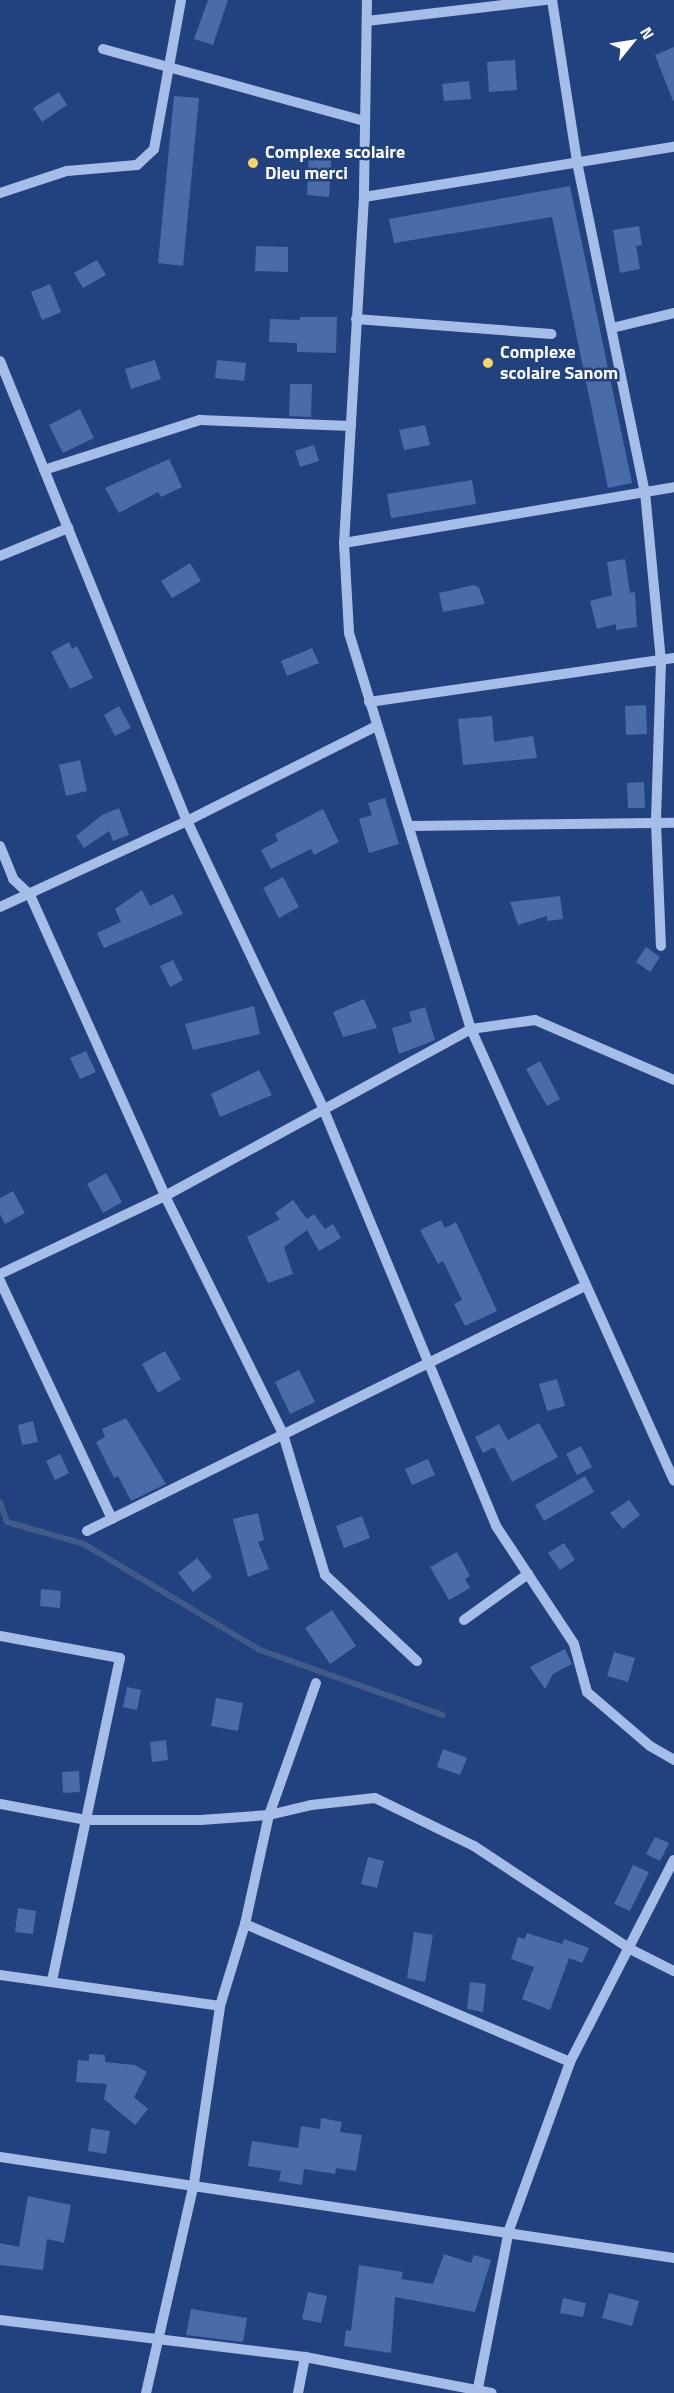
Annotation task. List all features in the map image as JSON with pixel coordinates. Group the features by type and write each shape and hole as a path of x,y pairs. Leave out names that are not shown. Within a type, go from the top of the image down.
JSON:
{"street":[{"path":"0,193 67,171 136,165 154,149 167,66 181,0"},
{"path":"367,0 364,197 344,543 350,633 369,702 410,826 471,1029 674,1480"},
{"path":"367,21 547,0"},
{"path":"552,0 577,162 645,492 661,661 656,823 662,946"},
{"path":"104,49 364,121"},
{"path":"364,197 674,147"},
{"path":"612,328 674,314"},
{"path":"356,319 551,334"},
{"path":"0,361 187,821 323,1108 430,1360 496,1526 574,1644 587,1692 650,1746 674,1760"},
{"path":"44,470 200,420 351,426"},
{"path":"344,543 674,488"},
{"path":"0,556 68,528"},
{"path":"369,702 674,658"},
{"path":"0,907 187,821 377,726"},
{"path":"410,826 674,823"},
{"path":"0,846 13,879 30,895 165,1196 283,1434 325,1575 417,1661"},
{"path":"0,1274 165,1196 471,1029 535,1020 674,1080"},
{"path":"0,1281 112,1519"},
{"path":"87,1531 430,1360 585,1286"},
{"path":"464,1620 528,1574"},
{"path":"0,1636 120,1658 52,1982"},
{"path":"146,2393 161,2341 194,2183 220,2006 244,1924 269,1815 316,1683"},
{"path":"0,1804 86,1820 269,1815 311,1805 375,1798 474,1846 630,1949 674,1971"},
{"path":"477,2392 508,2230 570,2062 673,1866"},
{"path":"244,1924 570,2062"},
{"path":"0,1975 220,2006"},
{"path":"0,2157 194,2183 508,2230 674,2258"},
{"path":"0,2320 305,2357 477,2392 492,2393"},
{"path":"298,2393 305,2357"}],"building":[{"path":"208,0 228,0 213,45 194,39"},
{"path":"674,47 674,100 673,101 655,55"},
{"path":"515,60 517,90 489,92 487,62"},
{"path":"469,81 471,99 444,101 442,84"},
{"path":"59,92 67,105 42,122 33,108"},
{"path":"174,96 199,98 183,266 158,263"},
{"path":"309,149 332,150 329,197 307,195"},
{"path":"570,186 632,483 608,488 552,217 394,243 389,219"},
{"path":"639,226 642,245 636,246 640,269 620,273 613,230"},
{"path":"256,246 288,247 288,272 255,271"},
{"path":"97,260 106,275 83,288 74,273"},
{"path":"50,284 61,312 42,320 31,292"},
{"path":"300,317 337,317 336,353 297,352 297,343 269,342 270,319 300,320"},
{"path":"155,360 161,379 131,389 125,369"},
{"path":"217,360 246,363 244,381 215,378"},
{"path":"290,384 312,384 311,417 289,416"},
{"path":"80,409 94,438 63,453 49,425"},
{"path":"425,425 430,445 404,450 399,430"},
{"path":"314,445 319,461 300,467 295,451"},
{"path":"169,459 182,487 161,497 158,492 119,513 105,488"},
{"path":"472,480 476,504 391,518 387,494"},
{"path":"625,559 630,593 635,592 637,627 616,630 616,624 597,629 590,601 612,595 607,562"},
{"path":"190,563 201,581 172,598 161,581"},
{"path":"474,585 479,588 485,604 443,612 439,593"},
{"path":"69,642 72,649 77,646 93,678 70,689 51,652"},
{"path":"312,648 319,663 287,676 281,661"},
{"path":"646,705 647,734 626,735 625,706"},
{"path":"119,706 131,728 115,736 104,715"},
{"path":"492,716 494,742 533,736 537,758 463,765 458,719"},
{"path":"80,760 87,791 66,796 59,765"},
{"path":"644,782 645,808 628,808 627,783"},
{"path":"385,798 399,844 369,853 359,819 372,815 368,803"},
{"path":"119,808 129,835 113,841 109,831 84,848 76,836 102,815"},
{"path":"323,809 339,842 314,855 311,849 271,869 261,850 278,841 275,834"},
{"path":"283,877 299,907 279,918 263,888"},
{"path":"142,890 150,906 173,894 183,914 104,948 97,933 121,922 115,909"},
{"path":"560,896 563,919 547,921 547,916 518,925 510,902"},
{"path":"646,947 660,957 650,972 636,962"},
{"path":"173,960 183,980 170,987 160,966"},
{"path":"364,999 377,1028 343,1037 333,1012"},
{"path":"254,1006 260,1034 193,1050 185,1024"},
{"path":"425,1007 435,1040 399,1054 392,1028 412,1022 409,1012"},
{"path":"86,1051 96,1072 80,1079 70,1058"},
{"path":"540,1061 560,1099 547,1106 526,1069"},
{"path":"259,1070 272,1095 220,1117 211,1094"},
{"path":"106,1173 122,1202 103,1213 87,1184"},
{"path":"13,1191 25,1213 5,1224 0,1214 0,1198"},
{"path":"293,1200 307,1219 314,1214 325,1229 333,1224 341,1238 319,1251 307,1230 284,1247 293,1274 268,1283 247,1237 280,1219 275,1213"},
{"path":"441,1220 445,1228 456,1222 497,1311 465,1326 454,1304 462,1300 443,1261 438,1264 420,1230"},
{"path":"165,1351 181,1379 158,1393 142,1364"},
{"path":"299,1370 315,1402 290,1414 275,1382"},
{"path":"557,1379 565,1406 547,1411 539,1384"},
{"path":"126,1418 166,1484 131,1501 118,1476 114,1478 96,1442 105,1437 102,1429"},
{"path":"33,1421 38,1442 22,1445 18,1425"},
{"path":"539,1423 558,1457 512,1482 494,1447 483,1453 475,1437 499,1424 508,1440"},
{"path":"581,1446 592,1467 577,1475 566,1454"},
{"path":"60,1454 69,1473 55,1480 46,1461"},
{"path":"428,1459 435,1475 412,1485 405,1469"},
{"path":"585,1476 594,1492 544,1521 535,1505"},
{"path":"629,1500 640,1515 623,1529 610,1513"},
{"path":"258,1513 264,1540 258,1542 269,1569 248,1577 233,1519"},
{"path":"362,1516 370,1538 344,1548 336,1526"},
{"path":"564,1543 575,1560 560,1570 548,1553"},
{"path":"457,1552 470,1576 465,1579 470,1588 449,1600 430,1567"},
{"path":"197,1558 212,1577 193,1592 178,1573"},
{"path":"41,1589 61,1591 60,1608 40,1606"},
{"path":"332,1610 356,1646 330,1664 305,1628"},
{"path":"565,1649 572,1664 553,1674 545,1689 530,1667"},
{"path":"614,1652 635,1658 628,1682 607,1676"},
{"path":"127,1687 141,1690 137,1710 123,1707"},
{"path":"216,1698 243,1703 238,1731 211,1726"},
{"path":"166,1740 168,1760 152,1762 150,1742"},
{"path":"443,1749 467,1758 460,1775 437,1767"},
{"path":"79,1771 80,1792 63,1793 62,1772"},
{"path":"655,1837 669,1843 660,1861 646,1854"},
{"path":"368,1857 384,1861 377,1888 361,1884"},
{"path":"633,1865 649,1872 630,1911 614,1904"},
{"path":"18,1908 36,1911 33,1934 15,1932"},
{"path":"414,1932 433,1935 425,1982 407,1978"},
{"path":"527,1933 562,1944 564,1939 589,1948 582,1963 569,1958 550,2010 522,1999 534,1967 511,1959 518,1937 525,1939"},
{"path":"470,1982 486,1984 483,2012 467,2009"},
{"path":"89,2054 105,2055 105,2062 135,2065 147,2072 134,2097 148,2109 135,2125 104,2099 107,2084 76,2082 78,2060 89,2061"},
{"path":"321,2118 342,2122 340,2132 362,2135 356,2171 336,2168 335,2174 304,2169 302,2185 279,2181 281,2171 248,2166 252,2141 298,2148 301,2126 320,2129"},
{"path":"91,2128 110,2131 106,2154 88,2151"},
{"path":"28,2196 71,2205 64,2243 47,2239 43,2270 0,2265 0,2243 19,2247"},
{"path":"444,2254 471,2263 474,2255 491,2260 475,2312 395,2297 391,2353 344,2346 346,2330 351,2331 359,2265 403,2272 401,2279 433,2284"},
{"path":"308,2292 327,2296 321,2323 302,2319"},
{"path":"609,2293 639,2301 632,2326 602,2318"},
{"path":"563,2298 586,2303 583,2317 560,2313"},
{"path":"191,2309 247,2318 243,2342 186,2335"}],"waterway":[{"path":"0,1502 7,1522 84,1544 260,1650 443,1715"}],"place":[{"name":"Complexe scolaire Dieu merci","path":"253,163"},
{"name":"Complexe scolaire Sanom","path":"488,363"}]}
